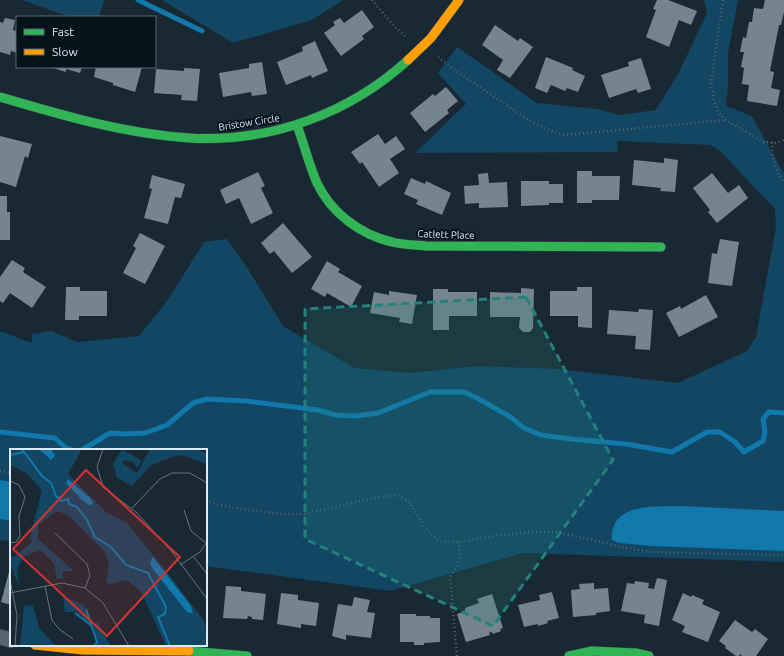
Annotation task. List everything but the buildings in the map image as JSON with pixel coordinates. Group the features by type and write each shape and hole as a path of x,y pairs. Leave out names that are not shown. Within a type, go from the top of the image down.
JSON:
{"street":[{"name":"Bristow Circle","path":"0,97 79,120 152,134 190,138 227,138 297,125 344,106 379,84 420,50 436,32 459,0"},
{"name":"Catlett Place","path":"297,125 317,183 328,202 352,225 370,235 388,242 426,246 661,247"},
{"path":"0,637 10,640"},
{"path":"41,646 86,651 165,650 247,656"},
{"path":"569,656 592,651 636,653 649,656"}],"path":[{"path":"372,0 395,27 420,50 438,56 455,71 533,123 549,130 564,135 726,120"},
{"path":"722,0 711,83 714,101 719,113 726,120 754,138 764,142 784,140"},
{"path":"772,142 774,163 778,175 784,182"},
{"path":"0,470 10,473"},
{"path":"207,500 240,510 281,514 303,514 396,495 409,502 425,527 438,540 443,542 459,542 493,536 531,532 558,532 650,552 784,555"},
{"path":"457,656 450,578 460,556 459,542"}],"highlighted area":[{"path":"526,297 613,460 493,626 305,539 305,309"}],"shaded area":[{"path":"22,0 104,0 99,16 67,16"},
{"path":"162,0 343,0 312,20 233,43"},
{"path":"704,0 738,0 728,53 728,87 726,106 752,116 784,174 784,562 523,553 390,591 207,566 207,449 10,449 10,541 0,540 0,331 32,343 32,334 52,331 77,342 139,336 167,301 204,242 227,239 248,269 283,326 354,368 410,373 478,366 558,369 678,383 747,351 756,337 776,227 775,209 720,151 710,145 617,141 618,152 415,153 466,104 438,73 457,47 537,103 597,109 620,115 656,110 679,72 707,13"},
{"path":"0,480 10,482 10,521 0,519"},
{"path":"680,506 784,511 784,551 651,546 619,543 612,540 613,528 618,519 626,513 647,507"}],"waterway":[{"path":"138,0 202,31"},
{"path":"84,449 110,433 145,433 167,425 193,403 207,399 246,401 318,410 335,415 355,416 378,413 430,392 464,392 509,416 524,428 541,435 626,444 672,452 707,432 720,432 735,442 744,452 763,441 765,432 763,419 769,412 784,413"},
{"path":"0,432 55,438 69,449"}],"traffic: fast":[{"path":"0,97 93,123 165,136 189,138 249,136 278,130 334,110 360,96 385,79 408,60"},
{"path":"297,125 311,169 317,183 330,204 348,221 380,239 400,244 426,246 661,247"},
{"path":"189,651 247,656"},
{"path":"569,656 592,651 636,653 649,656"}],"traffic: slow":[{"path":"408,60 431,38 459,0"},
{"path":"45,646 83,650 189,651"}]}
